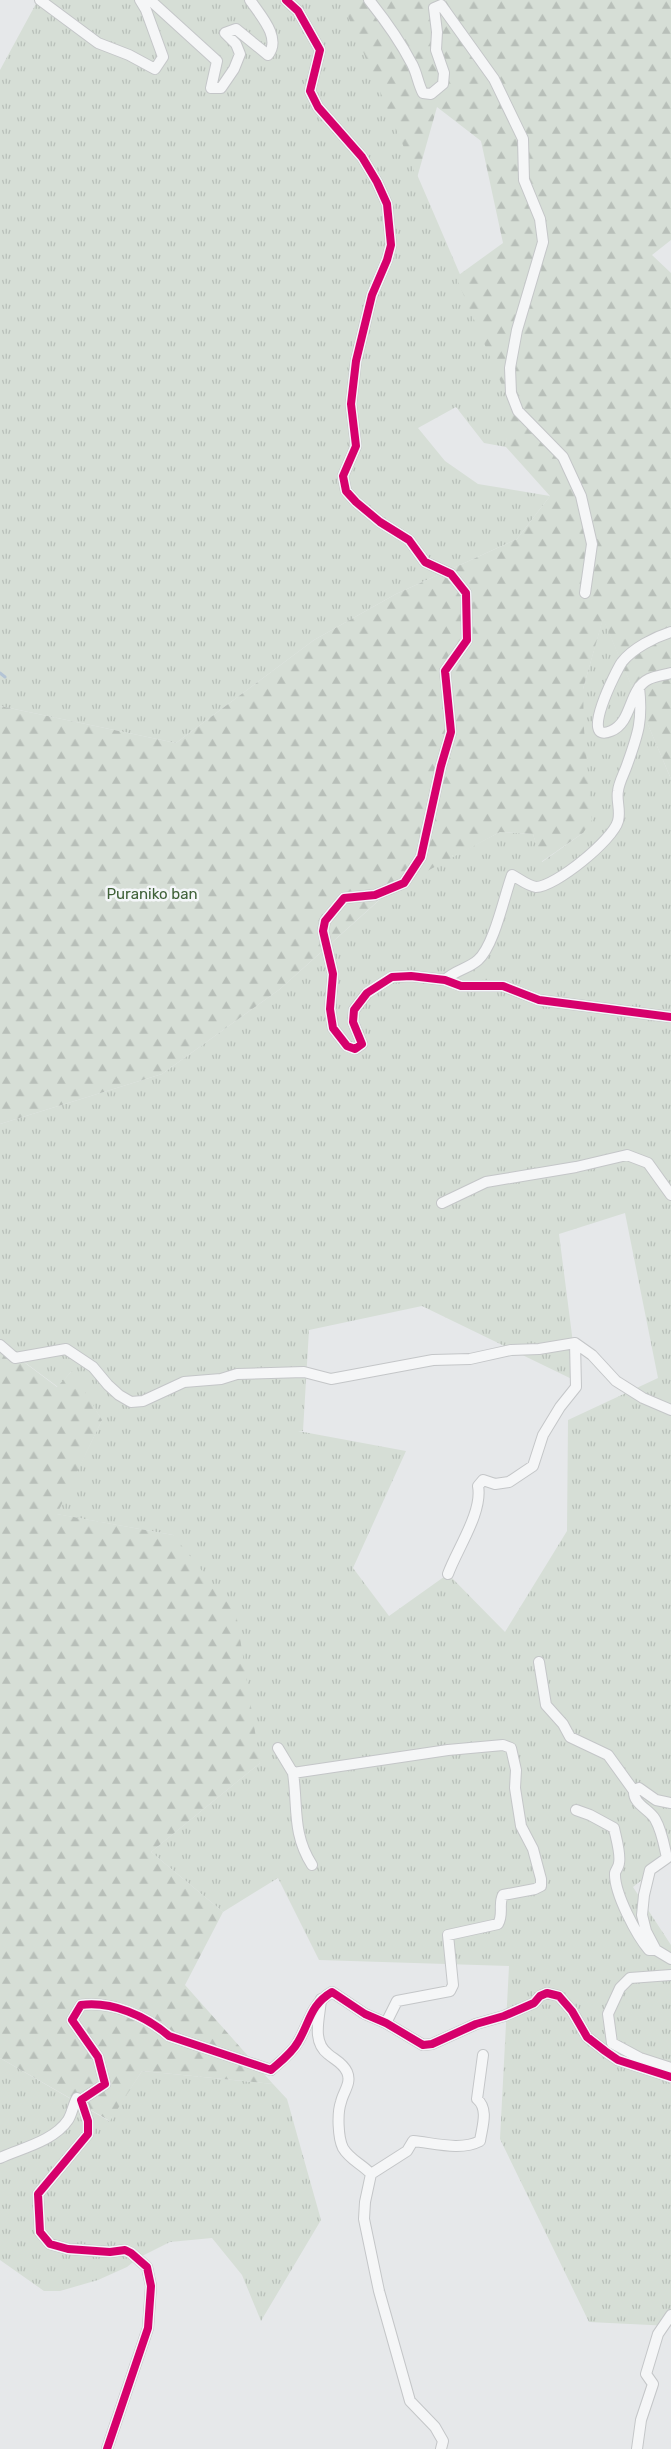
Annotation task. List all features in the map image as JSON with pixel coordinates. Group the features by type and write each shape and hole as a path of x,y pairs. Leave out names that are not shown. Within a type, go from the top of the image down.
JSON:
{"street":[{"path":"40,0 98,43 128,55 155,69 163,57 146,10 140,0"},
{"path":"150,0 217,61 211,88 221,88 234,69 240,54 236,44 225,33 236,29 268,55 273,49 274,41 250,0"},
{"path":"286,0 298,12 320,50 310,90 318,107 362,157 387,204 391,245 387,260 372,295 356,361 352,404 356,446 343,476 346,490 356,502 380,522 409,540 425,562 451,574 466,593 467,640 445,671 451,732 441,766 421,857 404,883 375,895 344,898 325,921 323,931 333,974 330,1009 333,1028 347,1046 355,1049 362,1044 353,1022 354,1010 367,993 392,977 411,976 445,980 461,986 503,986 539,1000 671,1017"},
{"path":"369,0 387,23 413,66 416,79 423,93 430,94 443,84 444,74 436,50 437,32 434,14 434,8 441,5 494,79 523,139 524,180 540,219 543,242 516,330 510,368 511,393 518,411 562,457 581,496 592,544 585,593"},
{"path":"671,632 641,647 622,662 599,711 597,724 599,728 605,732 612,731 624,720 639,687 649,679 671,672"},
{"path":"445,980 454,971 477,961 491,944 512,875 533,887 552,881 576,866 606,838 618,823 620,805 618,792 640,730 642,711 639,687"},
{"path":"442,1203 486,1182 576,1167 627,1155 648,1163 671,1195"},
{"path":"448,1574 456,1553 466,1539 480,1496 478,1486 482,1480 494,1484 509,1482 533,1466 544,1435 560,1407 576,1387 574,1343"},
{"path":"0,1345 15,1358 66,1349 93,1366 119,1396 130,1402 142,1401 184,1382 220,1379 237,1374 304,1372 331,1379 433,1360 470,1359 512,1350 539,1349 574,1343 592,1355 616,1381 642,1398 671,1410"},
{"path":"538,1662 546,1705 563,1724 570,1737 608,1755 634,1791 636,1801 654,1818 660,1829 666,1858 650,1870 644,1895 642,1915 646,1931 656,1950"},
{"path":"293,1773 448,1750 503,1745 511,1748 516,1770 514,1788 521,1826 534,1849 541,1886 535,1889 503,1894 501,1898 502,1911 498,1924 448,1935 453,1985 450,1991 397,2001 386,2023"},
{"path":"278,1748 293,1773 297,1829 302,1850 312,1864"},
{"path":"634,1791 639,1788 656,1800 671,1803"},
{"path":"576,1810 614,1828 620,1862 615,1873 617,1888 642,1943 649,1950 656,1950 671,1959"},
{"path":"671,1975 630,1978 620,1988 608,2014 612,2043 640,2058 671,2068"},
{"path":"0,2158 56,2133 70,2119 77,2098 81,2100 105,2084 98,2057 72,2020 81,2005 96,2003 137,2014 156,2024 169,2036 271,2070 298,2044 308,2017 321,1998 332,1992 365,2014 386,2023 423,2045 432,2044 476,2024 504,2016 534,2003 540,1996 547,1993 559,1996 572,2010 587,2037 618,2060 671,2077"},
{"path":"321,1998 317,2028 319,2040 325,2052 340,2063 347,2072 349,2081 340,2103 342,2146 352,2160 365,2167 371,2174"},
{"path":"441,2449 443,2441 435,2427 410,2402 379,2291 364,2219 365,2202 371,2174 408,2151 413,2141 471,2146 480,2141 484,2110 483,2104 477,2099 483,2054"},
{"path":"81,2100 88,2121 88,2134 38,2194 40,2232 50,2244 68,2249 110,2252 125,2250 131,2252 147,2267 151,2286 148,2328 107,2449"},
{"path":"637,2449 641,2420 653,2384 646,2374 658,2334 671,2315"}],"green space":[{"path":"38,0 342,0 511,393 506,447 484,443 456,407 418,428 445,461 478,484 550,496 517,539 396,594 314,640 176,743 0,706 0,70"},
{"name":"Puraniko ban","path":"341,0 671,0 671,240 652,255 671,273 671,779 603,619 583,689 584,729 592,820 583,833 541,862 533,834 500,832 388,892 280,989 162,1074 0,1124 0,706 176,743 314,640 396,594 517,539 550,496 506,447 507,397 456,277 503,243 481,141 437,107 417,178"},
{"path":"603,618 671,779 671,1857 633,1887 671,1945 671,2326 589,2322 500,2139 509,1966 319,1960 278,1878 223,1912 151,1852 260,1763 173,1535 56,1514 102,1420 71,1372 58,1387 0,1344 0,1124 162,1074 280,989 394,887 500,832 533,834 542,862 583,833 583,689","holes":["625,1213 658,1378 568,1420 567,1531 505,1632 448,1574 389,1616 353,1568 406,1451 298,1431 303,1431 309,1330 422,1306 578,1382 559,1234"]},
{"path":"0,1344 57,1387 72,1371 102,1420 57,1514 173,1535 236,1613 260,1763 151,1852 223,1912 185,1985 273,2084 142,2071 110,2121 0,2058"},
{"path":"0,2058 109,2121 142,2071 273,2084 287,2099 321,2220 261,2321 242,2275 212,2238 170,2242 138,2258 127,2267 98,2280 60,2291 44,2291 0,2260"}],"waterway":[{"path":"0,673 5,677"}],"cycle path":[{"path":"286,0 298,11 320,50 310,91 318,107 362,157 377,182 387,204 391,245 387,260 372,295 356,361 351,404 356,446 343,476 346,491 380,522 409,540 425,562 451,574 466,593 467,640 445,671 451,732 441,766 421,857 404,883 375,895 344,898 325,921 323,931 333,974 330,1009 333,1028 347,1046 355,1049 362,1044 353,1022 354,1010 367,993 392,977 411,976 445,980 461,986 503,986 539,1000 671,1017"},
{"path":"107,2449 148,2328 151,2286 147,2267 125,2250 110,2252 68,2249 50,2244 40,2232 38,2194 88,2134 88,2121 81,2100 105,2084 98,2057 72,2020 81,2005 105,2005 128,2011 150,2022 169,2036 271,2070 293,2050 319,2002 332,1992 365,2014 386,2023 423,2045 432,2044 476,2024 504,2016 534,2003 540,1996 547,1993 559,1996 572,2011 587,2037 618,2060 671,2077"}]}
